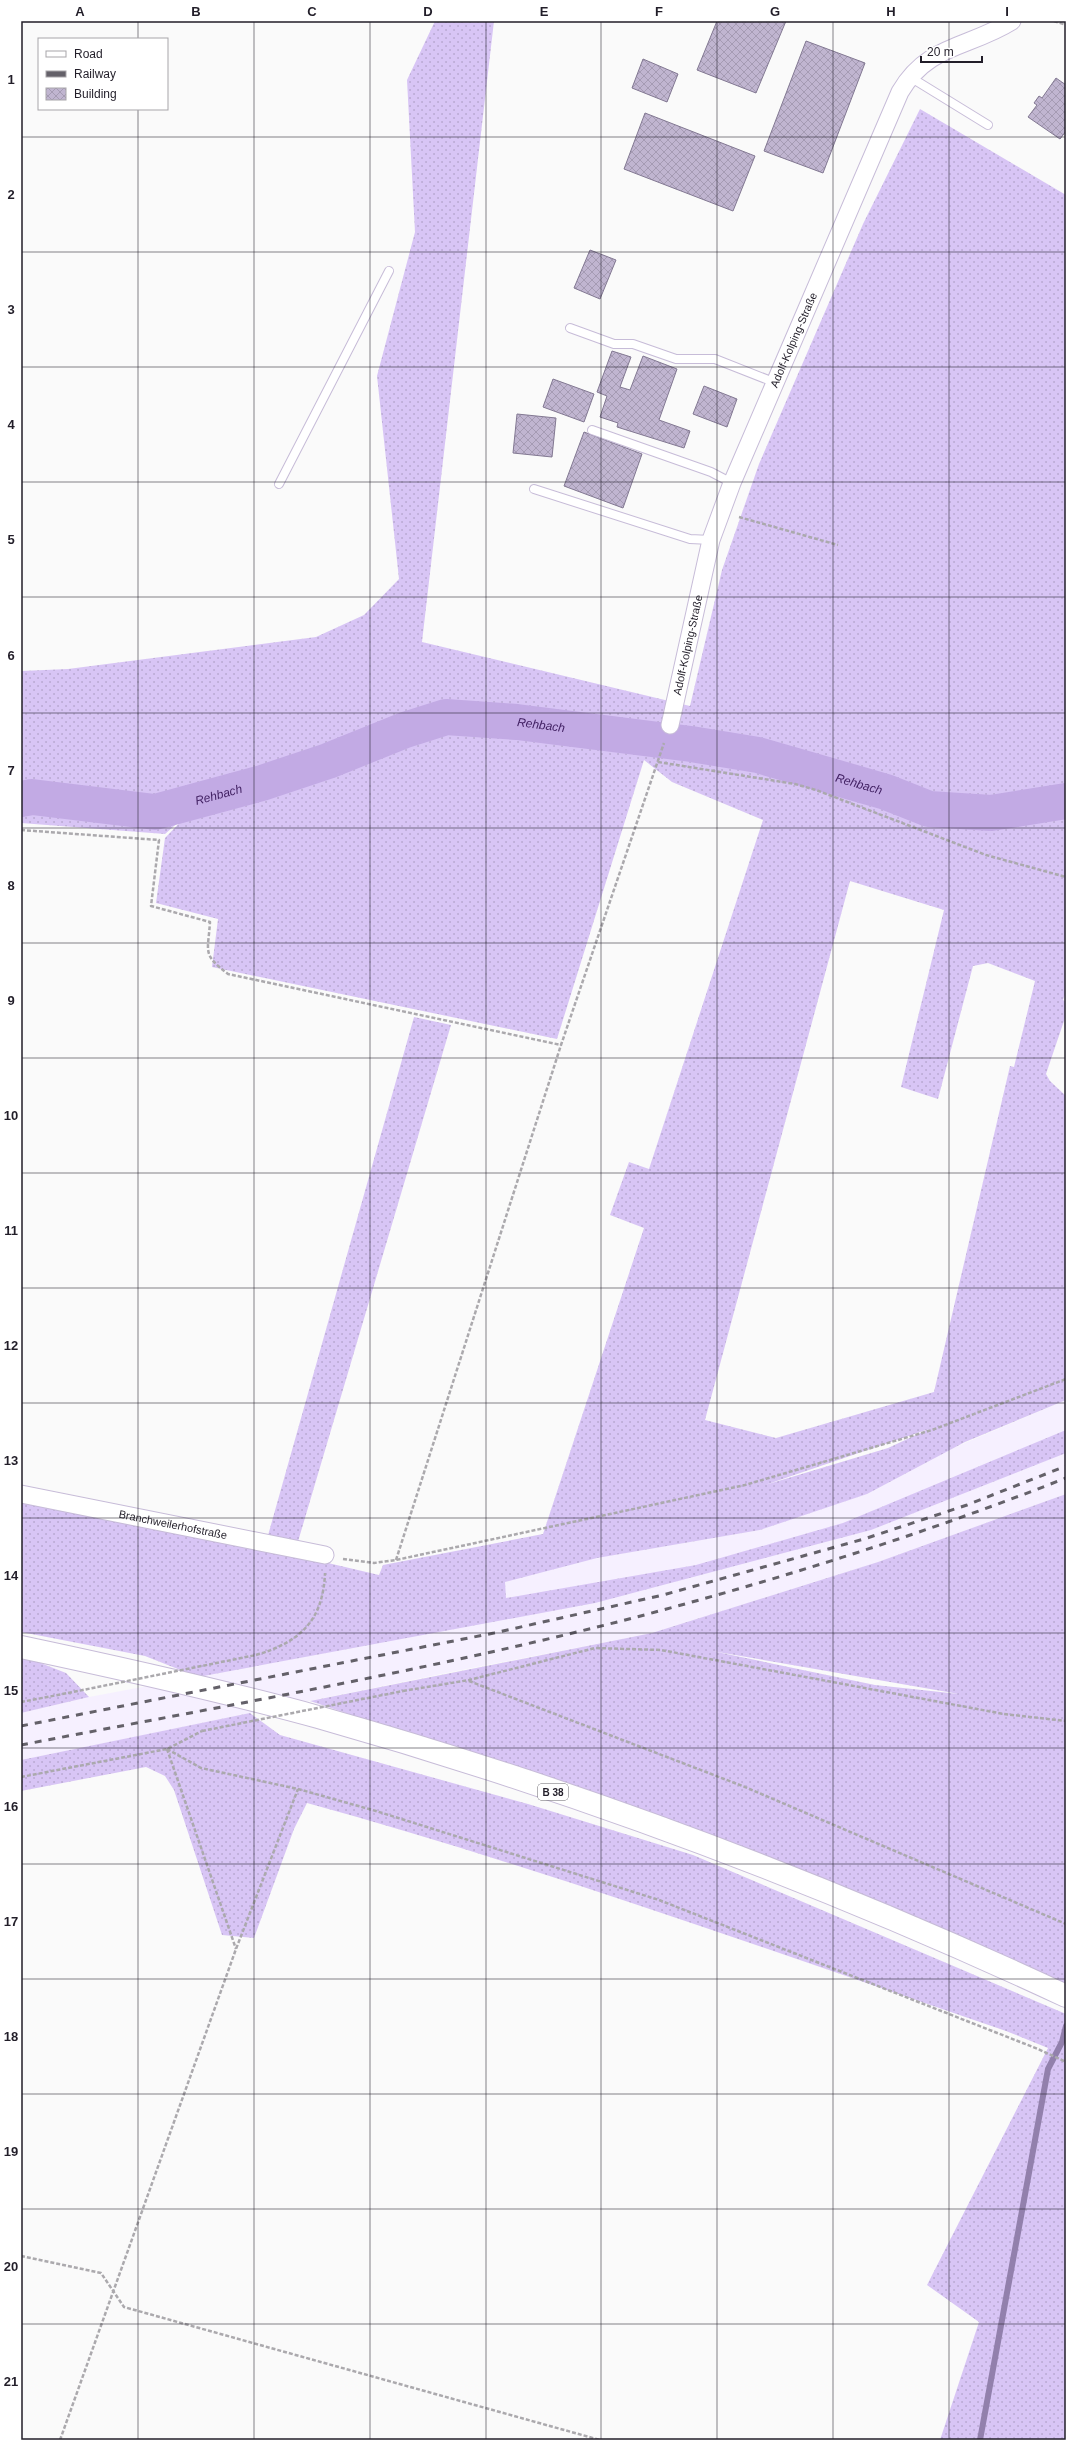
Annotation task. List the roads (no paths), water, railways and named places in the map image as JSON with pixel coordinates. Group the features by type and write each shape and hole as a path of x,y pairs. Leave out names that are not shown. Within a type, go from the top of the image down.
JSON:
{"main road":[{"name":"B 38","path":"21,1647 316,1717 456,1758 709,1846 855,1904 1066,1996"}],"street":[{"name":"Adolf-Kolping-Straße","path":"670,725 711,540 732,483 776,383 884,125 909,76 930,58 998,30 1012,21"},
{"name":"Branchweilerhofstraße","path":"21,1494 325,1555"}],"lane":[{"path":"909,76 988,126"},
{"path":"279,484 389,272"},
{"path":"570,328 614,344 633,344 676,359 715,359 776,383"},
{"path":"592,430 711,472 732,483"},
{"path":"534,489 690,539 711,540"}],"waterway":[{"name":"Rehbach","path":"21,799 32,797 155,812 262,783 328,761 405,730 446,717 517,722 691,744 758,755 886,792 929,809 991,813 1066,801"},
{"path":"980,2440 1048,2069 1062,2042 1066,2026"}],"railway":[{"path":"21,1726 494,1633 663,1595 864,1539 967,1505 1066,1466"},
{"path":"21,1745 414,1669 493,1652 648,1614 807,1569 963,1517 1066,1478"}]}
